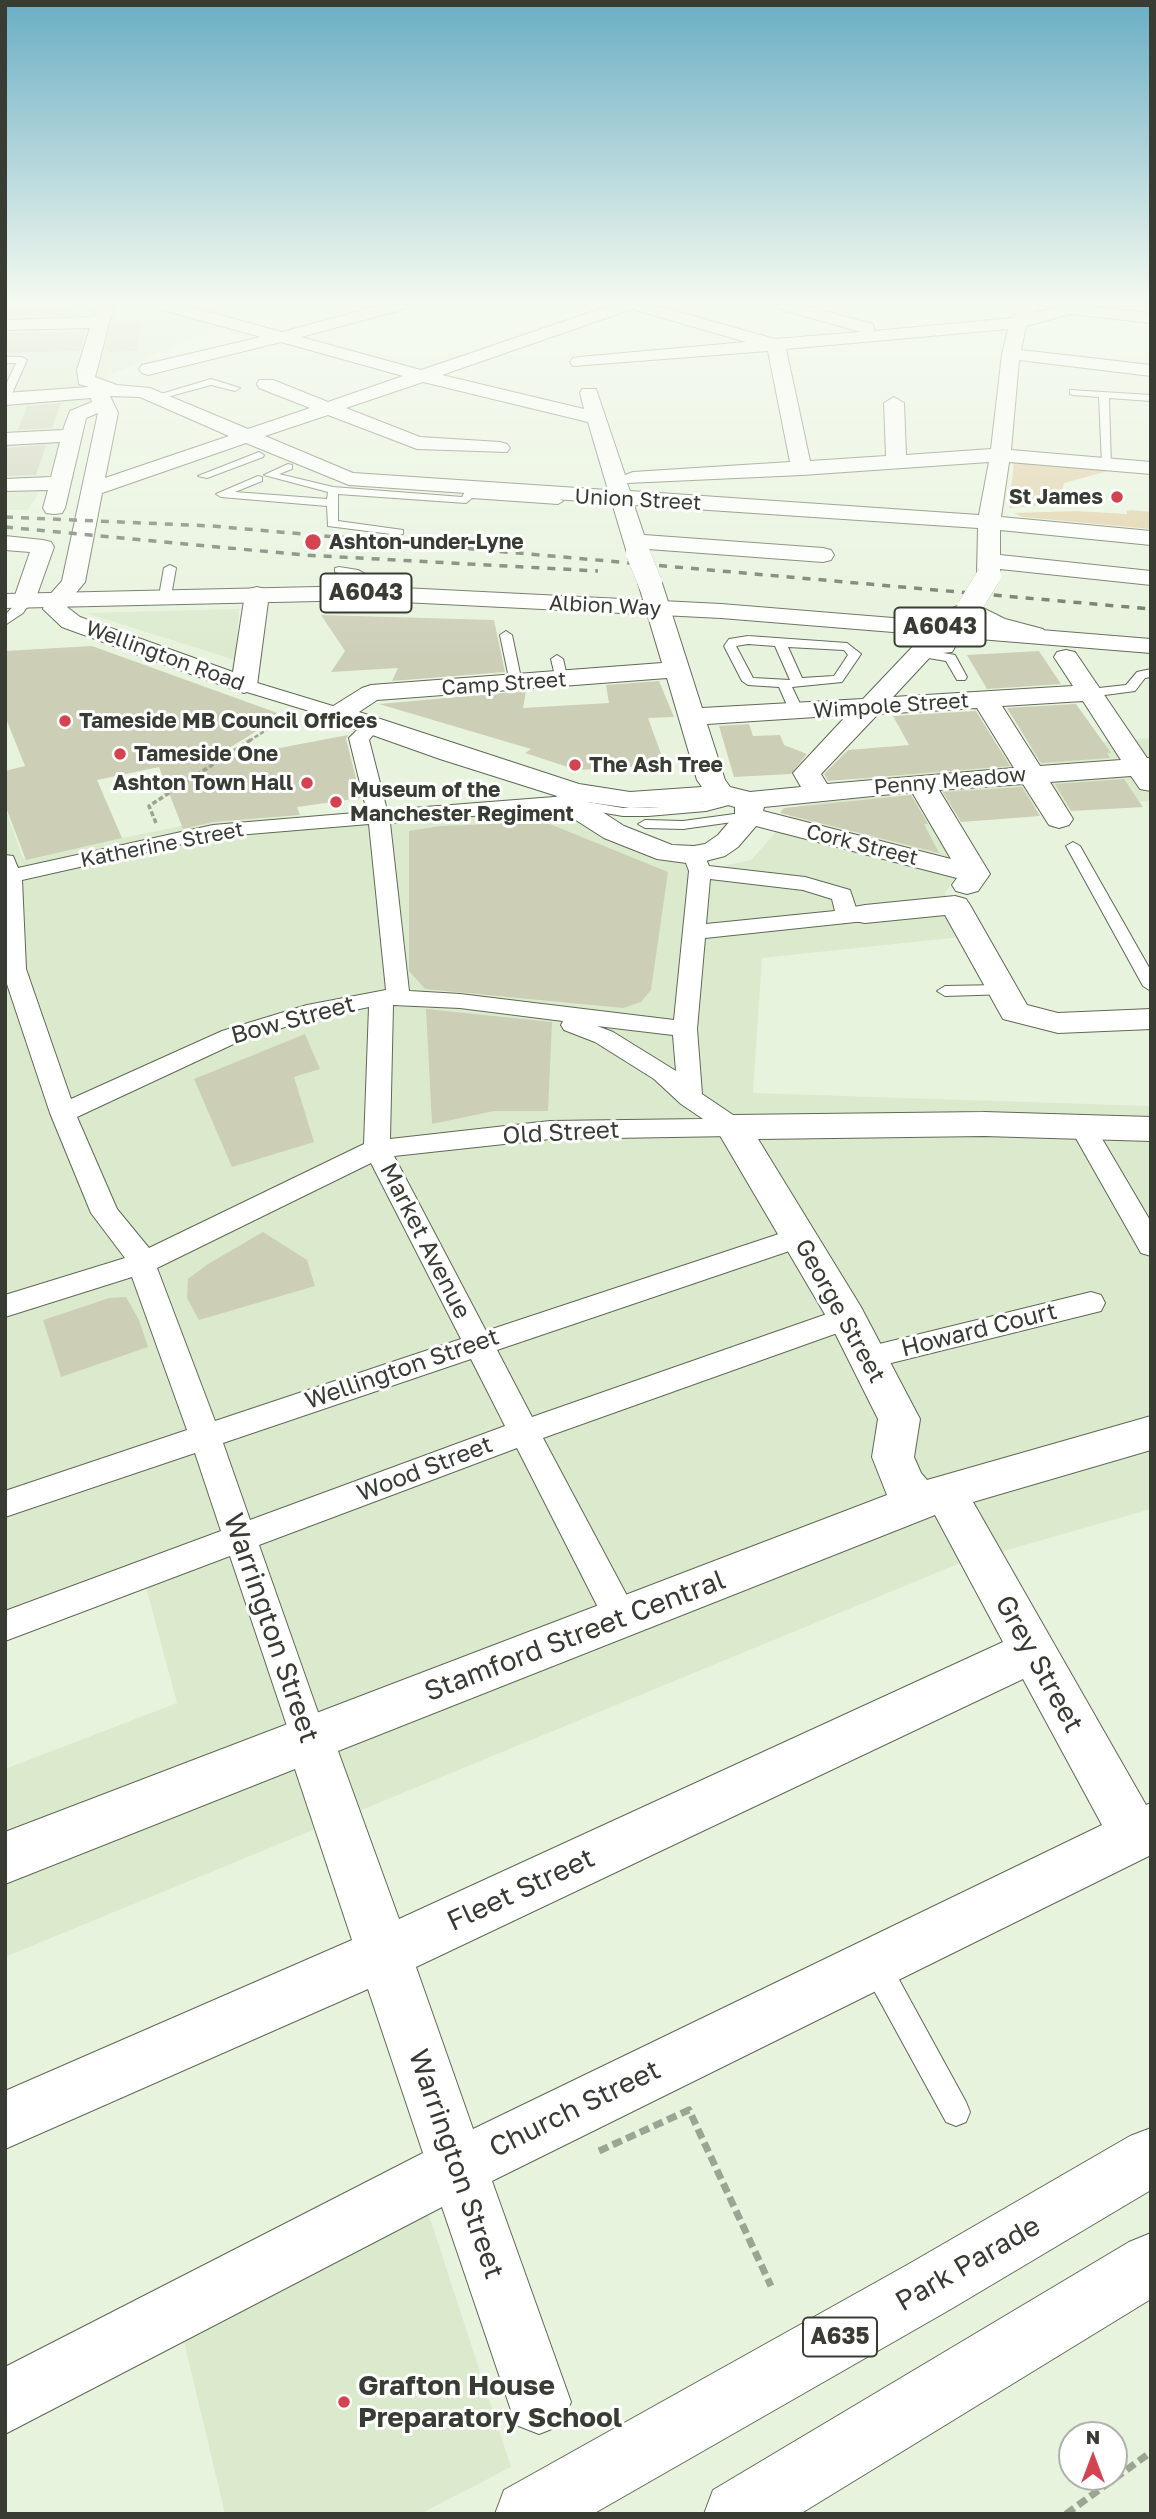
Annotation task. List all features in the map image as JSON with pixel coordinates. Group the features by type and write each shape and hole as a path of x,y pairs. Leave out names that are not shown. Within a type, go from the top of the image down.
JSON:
{"main road":[{"path":"54,508 74,423"},
{"path":"58,599 73,582 106,423"},
{"name":"Union Street","path":"213,423 349,479 470,492 618,488 1151,538"},
{"path":"93,489 287,423"},
{"path":"366,423 417,443 500,448"},
{"path":"495,423 509,491"},
{"path":"571,797 614,832 697,863 727,841 739,802 711,780 598,423"},
{"path":"792,423 802,469"},
{"path":"895,423 896,461"},
{"path":"917,626 946,620 969,608 989,568 989,522 1004,423"},
{"path":"5,439 70,436"},
{"path":"618,488 802,469 1000,455 1151,468"},
{"path":"5,485 60,483"},
{"path":"5,543 43,547 15,601"},
{"path":"637,547 823,555"},
{"path":"989,568 1151,578"},
{"name":"Albion Way","path":"58,599 363,593 917,626 1151,646"},
{"path":"244,685 257,594"},
{"name":"Wellington Road","path":"15,601 58,599 55,609 71,622 244,685"},
{"path":"969,608 996,624 1034,634"},
{"path":"819,793 807,773 870,708 932,650"},
{"path":"1066,657 1147,772"},
{"name":"Camp Street","path":"339,714 371,693 516,683 559,669 675,670"},
{"name":"Wimpole Street","path":"691,718 1090,693"},
{"path":"985,700 1059,819"},
{"name":"Wellington Road","path":"571,797 339,714 338,720 346,729 571,797 739,802"},
{"name":"Penny Meadow","path":"739,802 921,783 1031,775 1147,772"},
{"path":"921,783 975,874 955,905"},
{"name":"Cork Street","path":"739,802 975,874"},
{"path":"856,915 955,905"},
{"path":"955,905 1015,1012 1058,1023 1151,1019"},
{"name":"Old Street","path":"733,1127 984,1124 1151,1129"},
{"name":"George Street","path":"733,1127 800,1237 899,1419 893,1457 903,1483 932,1497"},
{"name":"Stamford Street Central","path":"5,1858 932,1497 1151,1433"},
{"name":"Grey Street","path":"932,1497 1033,1651 1143,1832"},
{"name":"Fleet Street","path":"5,2120 384,1954 1033,1651"},
{"name":"Warrington Street","path":"309,1738 539,2402"},
{"name":"Church Street","path":"5,2402 458,2167 1143,1832"},
{"name":"Park Parade","path":"528,2514 1151,2157"},
{"path":"737,2514 1151,2264"}],"street":[{"name":"Wellington Road","path":"244,685 339,714"},
{"name":"Market Avenue","path":"363,735 359,738 379,818 389,997 377,1149 621,1618"},
{"name":"Katherine Street","path":"8,868 213,831 379,818 571,797"},
{"path":"690,1098 685,1029 695,932 697,863 804,884 842,895 856,915 695,932"},
{"name":"Warrington Street","path":"8,868 14,969 63,1113 105,1213 136,1250 205,1436 309,1738"},
{"name":"Bow Street","path":"63,1113 230,1036 307,1012 389,997 460,1001 685,1029"},
{"name":"Bow Street","path":"538,1011 604,1037 663,1073 690,1098 733,1127"},
{"path":"1082,1126 1151,1246"},
{"name":"Old Street","path":"5,1306 141,1264 377,1149 550,1130 733,1127"},
{"name":"Wellington Street","path":"5,1504 800,1237"},
{"name":"Howard Court","path":"867,1357 1091,1303"},
{"name":"Wood Street","path":"5,1626 524,1432 846,1318"}],"lane":[{"path":"1105,423 1107,464"},
{"path":"203,476 260,455"},
{"path":"230,466 332,496"},
{"path":"288,467 221,494 466,500 470,492 558,501"},
{"path":"332,496 332,524 399,532"},
{"path":"165,596 170,568"},
{"path":"339,570 354,572 365,578 363,593"},
{"path":"5,621 19,610 15,601"},
{"path":"506,635 516,683"},
{"path":"740,640 780,642 847,647 855,654 838,680 791,684 748,681 730,646 740,640"},
{"path":"780,642 797,712"},
{"path":"932,650 951,658 961,677"},
{"path":"1090,693 1130,688 1141,675 1151,673"},
{"path":"599,822 683,825 739,802"},
{"path":"1073,846 1151,986"},
{"path":"946,991 1002,990"},
{"path":"874,1963 956,2112"}],"path":[{"path":"164,841 149,806 306,704"},
{"path":"593,2154 689,2110 771,2286"},
{"path":"1066,2514 1151,2452"}],"shaded area":[{"path":"5,423 82,423 28,510 5,510"},
{"path":"1014,462 1108,471 1064,483 1059,504 1009,508"},
{"path":"1077,511 1127,514 1127,511 1151,512 1151,529 1022,517 1014,513"},
{"path":"239,609 235,660 86,613"},
{"path":"1151,738 1151,801 951,813 973,850 945,893 961,937 762,958 753,1093 1151,1106 1151,1509 958,1564 5,1957 5,1769 177,1703 139,1561 5,1611 5,808 23,858 196,823 376,811 566,811 667,853 700,871 751,860 800,805 861,798 852,762"},
{"name":"Grafton House Preparatory School","path":"429,2215 511,2467 420,2514 225,2514 183,2337"}],"building":[{"path":"21,423 54,423 52,428 18,430"},
{"path":"46,445 36,475 5,476 5,448"},
{"path":"321,615 494,620 505,672 392,681 398,668 331,672 345,651"},
{"name":"Tameside One","path":"92,646 283,715 206,762 348,735 346,739 361,798 297,807 300,815 213,822 183,829 159,767 97,780 122,838 26,860 5,805 5,771 25,766 5,716 5,651"},
{"path":"1039,651 1061,684 987,689 967,655"},
{"path":"659,681 674,717 648,718 665,765 577,770 525,753 531,749 379,704 526,691 523,708 609,703 606,685"},
{"path":"1076,704 1111,753 1107,753 1110,758 1041,763 1007,708"},
{"path":"976,711 1010,766 828,781 824,774 848,750 909,745 893,716"},
{"path":"749,724 753,736 780,735 784,745 807,754 791,774 734,777 719,726"},
{"path":"1124,779 1143,807 1071,811 1055,784"},
{"path":"1022,787 1040,816 961,822 943,792"},
{"path":"911,795 928,824 924,824 939,853 780,813 784,808"},
{"path":"545,822 668,872 651,990 641,1002 623,1008 425,989 409,971 409,831 440,826"},
{"path":"426,1009 552,1022 548,1111 494,1111 432,1124"},
{"path":"305,1034 320,1069 294,1077 314,1142 232,1167 194,1079"},
{"path":"263,1232 307,1260 315,1286 199,1320 187,1298 188,1279"},
{"path":"126,1297 139,1320 148,1347 61,1377 43,1320 109,1298"}],"railway":[{"path":"5,517 212,526 1151,609"},
{"path":"5,527 304,555 598,571"}],"place":[{"name":"St James","path":"1117,497"},
{"name":"Ashton-under-Lyne","path":"313,542"},
{"name":"Tameside MB Council Offices","path":"65,721"},
{"name":"Tameside One","path":"120,754"},
{"name":"The Ash Tree","path":"575,765"},
{"name":"Ashton Town Hall","path":"307,783"},
{"name":"Museum of the Manchester Regiment","path":"336,802"},
{"name":"Grafton House Preparatory School","path":"344,2402"}]}
